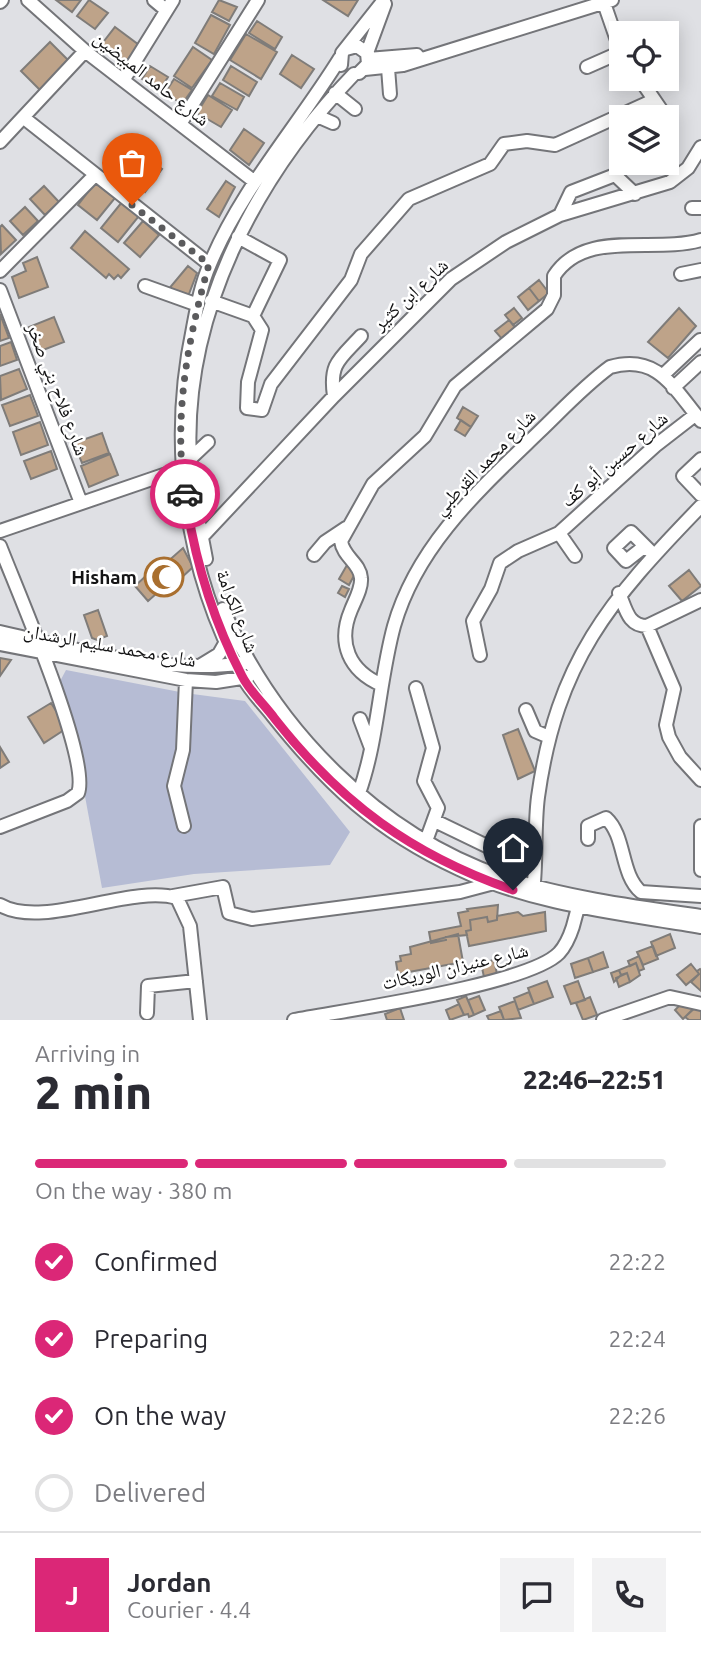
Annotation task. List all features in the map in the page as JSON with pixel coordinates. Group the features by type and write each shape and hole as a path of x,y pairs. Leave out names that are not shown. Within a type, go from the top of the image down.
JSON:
{"street":[{"name":"شارع حامد المبيضين","path":"28,0 85,51 255,182"},
{"path":"124,79 169,5 154,0"},
{"path":"180,124 258,0"},
{"name":"شارع الكرامة","path":"385,0 343,53 255,182 209,264 184,376 185,464 212,605 227,640 246,670 359,793 388,818 426,841 533,891"},
{"name":"شارع الكرامة","path":"185,464 194,382 211,301 238,237 317,116 364,64 385,0"},
{"path":"364,64 388,68 570,6 608,1 613,21"},
{"path":"364,64 357,46 343,53 343,68 435,54"},
{"path":"0,142 85,51"},
{"path":"587,67 609,57"},
{"path":"388,68 390,94"},
{"path":"650,91 657,105"},
{"path":"335,93 355,109"},
{"path":"211,301 253,316 262,330 248,382 247,408 262,410 271,384 351,280 361,254 409,199 490,164 504,144 527,141 555,145 654,100"},
{"path":"317,116 333,123"},
{"path":"24,118 94,176 209,264"},
{"name":"شارع ابن كثير","path":"198,540 451,279 506,242 560,215 670,182 688,168 701,147"},
{"path":"560,215 571,192 615,175 635,194"},
{"path":"0,271 94,176"},
{"path":"238,237 280,260 253,316"},
{"path":"382,685 358,671 345,647 346,623 362,582 359,571 342,550 341,541 373,484 425,436 455,386 547,309 554,295 554,276 572,255 619,245 701,240"},
{"path":"681,274 701,270"},
{"path":"145,286 198,305"},
{"name":"شارع فلاح بني صخر","path":"0,290 81,503"},
{"path":"334,397 331,376 333,366 361,336"},
{"path":"698,418 663,375 700,340"},
{"path":"673,387 701,362"},
{"name":"شارع محمد القرطبي","path":"359,793 372,748 394,627 412,581 428,552 475,494 610,367 636,363 663,375"},
{"name":"شارع حسين أبو كف","path":"480,655 473,621 491,589 500,563 517,551 559,533 655,446 698,418"},
{"path":"0,531 185,464 208,442"},
{"path":"699,489 683,476 701,459"},
{"path":"533,891 538,798 549,737 568,680 603,616 649,550 701,506"},
{"path":"314,555 325,542 346,528"},
{"name":"شارع حسين أبو كف","path":"559,533 575,556"},
{"name":"شارع الكرامة","path":"198,540 257,697 309,762 379,823 436,858 494,883 701,927"},
{"path":"0,546 69,731 81,785 78,793 67,801 0,827"},
{"path":"620,593 631,622 647,626 701,600"},
{"path":"647,626 674,689 666,725 669,737 680,757 701,780"},
{"name":"شارع محمد سليم الرشدان","path":"0,632 39,647 186,680 216,682 246,670"},
{"path":"198,666 216,657 227,640"},
{"name":"شارع محمد سليم الرشدان","path":"0,644 153,663 246,670"},
{"path":"184,826 174,786 183,751 186,680"},
{"path":"216,682 257,697"},
{"path":"415,688 433,748 424,780 438,808 426,841"},
{"path":"526,710 536,732 549,737"},
{"path":"360,719 372,748"},
{"path":"588,839 588,826 606,818 615,832 634,884 641,891 701,896"},
{"path":"435,821 495,850"},
{"path":"701,826 701,870"},
{"path":"0,905 25,914 177,900 223,887 229,913 252,919 460,892 494,883"},
{"path":"177,900 190,926 200,1020"},
{"name":"شارع الكرامة","path":"578,900 701,916"},
{"name":"شارع عنيزان الوريكات","path":"294,1020 346,1015 472,986 535,968 564,947 578,900"},
{"path":"147,1013 148,986 196,981"},
{"path":"606,1020 670,997 701,1004"}],"shaded area":[{"path":"66,670 185,693 245,701 350,832 330,865 194,874 102,888 79,764 57,687"}],"building":[{"path":"56,0 81,0 72,12"},
{"path":"89,0 108,13 95,29 77,16"},
{"path":"219,0 237,7 229,21 212,12"},
{"path":"323,0 358,0 348,16"},
{"path":"211,15 230,25 214,54 195,43"},
{"path":"257,21 282,37 275,49 249,33"},
{"path":"115,27 139,45 125,63 101,45"},
{"path":"246,34 277,52 261,79 230,60"},
{"path":"50,42 71,63 42,92 21,71"},
{"path":"193,47 212,60 192,88 174,76"},
{"path":"292,55 314,69 301,88 280,74"},
{"path":"150,66 168,77 160,90 142,79"},
{"path":"231,66 257,82 249,96 223,80"},
{"path":"174,79 192,90 182,104 165,93"},
{"path":"220,83 244,97 237,110 212,96"},
{"path":"208,95 232,110 221,127 197,113"},
{"path":"244,129 264,143 249,165 230,150"},
{"path":"148,159 162,169 145,192 131,182"},
{"path":"226,181 235,187 219,217 207,209"},
{"path":"95,183 115,198 97,220 78,205"},
{"path":"44,186 59,202 45,215 30,199"},
{"path":"122,202 139,216 118,242 101,228"},
{"path":"25,207 38,221 23,235 10,221"},
{"path":"143,221 159,235 140,257 124,243"},
{"path":"2,225 16,240 1,254 0,227"},
{"path":"85,231 129,269 121,278 118,275 114,279 109,274 106,278 71,248"},
{"path":"37,257 48,287 19,298 12,277 26,271 23,263"},
{"path":"188,266 197,273 187,299 167,291"},
{"path":"539,280 549,293 539,301 529,288"},
{"path":"529,288 539,301 528,310 518,297"},
{"path":"514,308 522,318 513,325 505,315"},
{"path":"679,308 696,326 668,358 648,342"},
{"path":"0,314 9,338 0,341"},
{"path":"54,317 64,342 38,352 29,327"},
{"path":"509,320 516,328 502,339 495,331"},
{"path":"11,342 17,360 0,366 0,346"},
{"path":"19,369 27,389 1,400 0,376"},
{"path":"30,395 38,416 10,426 2,405"},
{"path":"463,407 478,416 471,427 457,418"},
{"path":"461,420 471,427 465,436 455,430"},
{"path":"40,422 48,445 21,455 13,432"},
{"path":"102,433 109,453 82,463 74,443"},
{"path":"51,451 57,469 31,479 24,461"},
{"path":"110,454 118,475 89,487 81,466"},
{"name":"Hisham","path":"183,548 193,567 167,591 165,589 159,595 157,593 148,601 135,586 162,561 165,564"},
{"path":"347,565 357,570 349,585 339,579"},
{"path":"689,570 701,586 682,601 669,586"},
{"path":"342,586 349,589 345,597 338,593"},
{"path":"98,610 107,636 97,640 92,638 84,615"},
{"path":"0,658 11,660 0,676"},
{"path":"51,703 67,728 44,743 28,717"},
{"path":"518,729 535,771 518,779 503,735"},
{"path":"0,747 9,762 0,768"},
{"path":"498,905 497,920 488,922 487,917 470,920 471,930 466,931 467,935 446,937 446,940 431,943 429,932 461,926 458,913 468,911 467,909"},
{"path":"518,912 523,916 545,912 546,931 469,946 466,931 471,930 470,920 487,917 488,922 497,920 497,916"},
{"path":"458,934 463,962 398,974 396,962 401,961 400,956 411,954 410,947"},
{"path":"670,934 675,948 656,956 651,942"},
{"path":"653,946 658,959 643,965 637,952"},
{"path":"603,952 608,967 593,972 588,958"},
{"path":"639,956 644,969 639,971 636,963 630,966 628,961"},
{"path":"588,958 593,972 575,978 571,964"},
{"path":"494,960 497,974 484,977 481,963"},
{"path":"636,963 640,975 630,982 627,973 621,975 619,970"},
{"path":"691,964 699,974 686,985 677,975"},
{"path":"619,970 621,975 614,982 611,973"},
{"path":"701,970 701,991 691,982"},
{"path":"627,973 630,982 619,987 616,978"},
{"path":"547,981 553,997 534,1004 528,988"},
{"path":"578,981 585,1000 571,1004 564,986"},
{"path":"529,992 534,1004 518,1010 514,998"},
{"path":"466,996 474,1015 469,1017 468,1014 464,1015 457,1000"},
{"path":"479,996 485,1010 474,1015 468,1000"},
{"path":"590,997 597,1015 583,1020 576,1003"},
{"path":"685,1000 693,1009 683,1019 675,1010"},
{"path":"515,1001 521,1018 504,1020 499,1007"},
{"path":"459,1004 464,1015 450,1020 446,1010"},
{"path":"697,1006 701,1010 701,1020 689,1020 685,1017"},
{"path":"400,1008 404,1020 387,1020 385,1014"},
{"path":"501,1011 504,1020 489,1020 487,1016"}],"way so far":[{"path":"132,205 209,264 188,350 180,414 180,457 185,494"}],"place":[{"name":"Hisham","path":"164,577"}],"route":[{"path":"185,494 204,580 243,678 309,762 349,799 403,839 461,870 513,890"}]}
